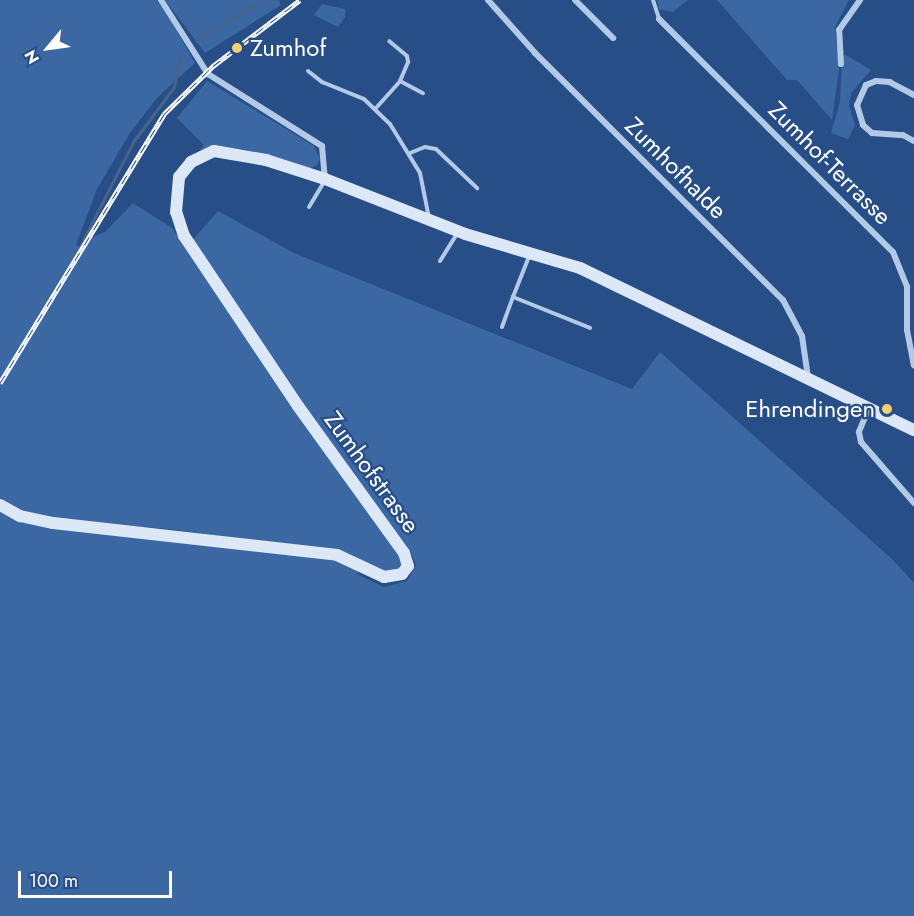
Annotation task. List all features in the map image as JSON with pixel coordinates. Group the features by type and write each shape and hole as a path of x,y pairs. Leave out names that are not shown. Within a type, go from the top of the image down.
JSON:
{"street":[{"path":"161,0 208,74 322,146 325,179"},
{"name":"Zumhofhalde","path":"488,0 535,53 783,300 801,336 808,377"},
{"path":"575,0 613,38"},
{"path":"841,64 839,30 860,0"},
{"name":"Zumhof-Terrasse","path":"659,19 893,252 907,287 907,330 914,364"},
{"path":"914,95 890,82 876,81 866,85 857,105 863,125 872,133 903,135 914,141"},
{"name":"Zumhofstrasse","path":"0,505 33,520 337,555 384,577 402,574 408,566 404,553 198,259 176,212 179,177 191,162 214,151 266,160 325,179 458,232 530,253 614,282 914,430"},
{"path":"870,407 859,432 861,442 914,503"}],"lane":[{"path":"653,0 659,19"},
{"path":"376,108 407,68 407,56 389,41"},
{"path":"308,71 376,108 410,153 423,182 429,220"},
{"path":"399,81 423,93"},
{"path":"410,153 425,147 436,149 477,188"},
{"path":"309,207 325,179"},
{"path":"440,261 458,232"},
{"path":"502,327 530,253"},
{"path":"513,297 590,328"}],"shaded area":[{"path":"0,0 159,0 195,63 157,98 130,133 97,189 76,245 84,250 91,238 105,232 133,203 172,228 402,554 404,567 388,574 340,552 169,529 63,521 17,509 0,498"},
{"path":"165,0 279,0 281,5 205,53"},
{"path":"657,0 688,0 673,12 659,9"},
{"path":"717,0 849,0 835,27 839,69 832,120 797,80 787,80"},
{"path":"322,4 345,9 345,17 338,27 314,15"},
{"path":"846,55 871,70 851,93 849,105 855,125 848,139 831,133 840,102 842,56"},
{"path":"207,81 314,146 320,159 316,166 307,169 246,150 200,150 204,145 177,118"},
{"path":"218,211 294,253 632,389 660,352 892,559 914,583 914,916 0,916 0,508 12,513 320,556 360,568 357,574 384,587 407,581 416,565 410,550 360,488 192,241"}],"waterway":[{"path":"196,41 252,6 265,4"},
{"path":"74,258 133,142 174,87 181,55"}],"railway":[{"path":"0,383 164,114 213,66 300,0"}],"place":[{"name":"Zumhof","path":"237,48"},
{"name":"Ehrendingen","path":"887,409"}]}
